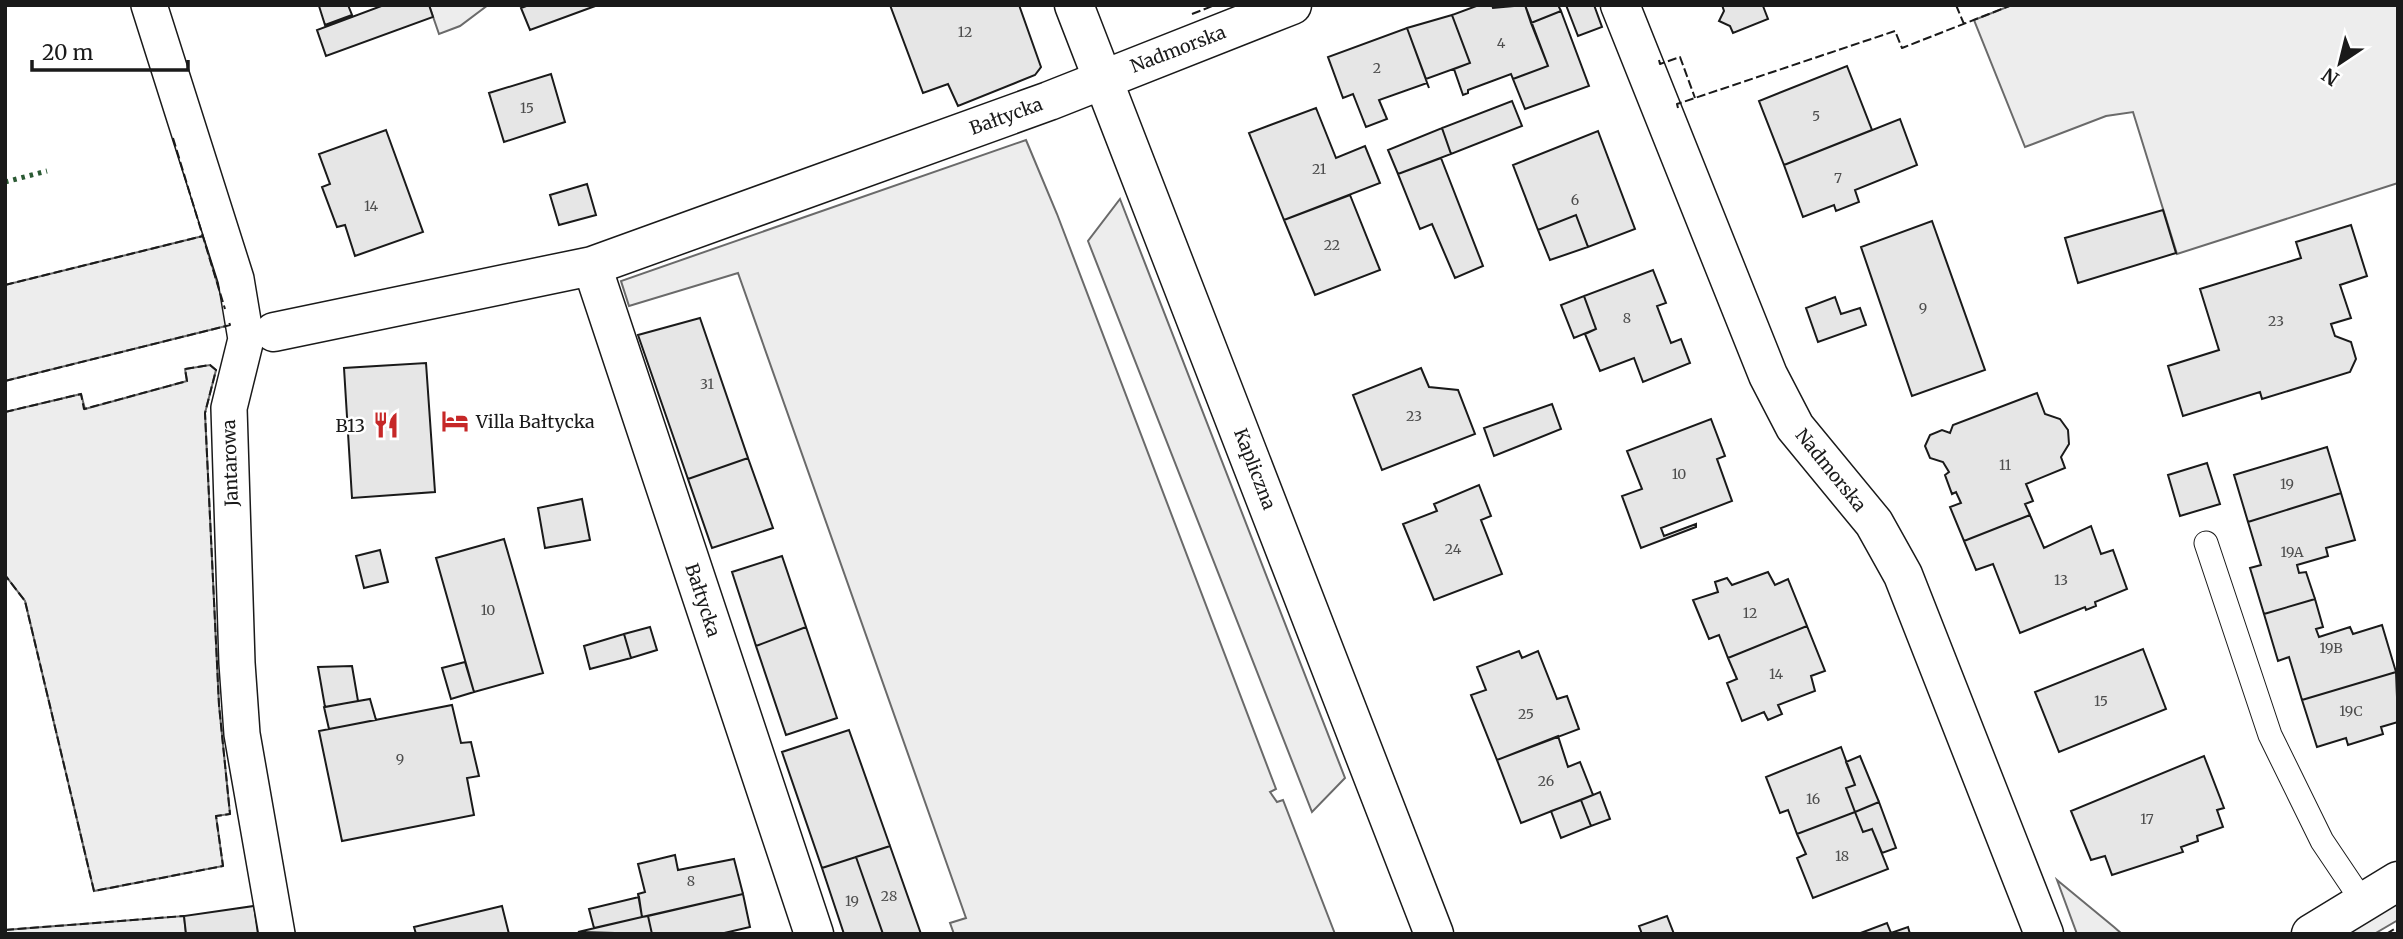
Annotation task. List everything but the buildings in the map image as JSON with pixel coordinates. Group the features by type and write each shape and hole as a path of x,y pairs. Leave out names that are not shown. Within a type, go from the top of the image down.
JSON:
{"street":[{"name":"Jantarowa","path":"149,5 236,279 243,313 246,339 229,408 237,663 242,734 277,934"},
{"name":"Kapliczna","path":"1074,5 1434,934"},
{"name":"Nadmorska","path":"1102,78 1292,5"},
{"name":"Nadmorska","path":"1620,5 1768,375 1795,427 1874,523 1903,575 2044,934"},
{"name":"Bałtycka","path":"274,332 592,266 1049,101 1102,78"},
{"name":"Bałtycka","path":"592,266 814,934"},
{"path":"2311,934 2398,881"}],"lane":[{"path":"2206,542 2270,735 2322,841 2363,902"}],"shaded area":[{"path":"429,5 488,5 460,26 439,34"},
{"path":"2012,5 2398,5 2398,183 2177,254 2133,112 2106,116 2025,147 1974,20"},
{"path":"1026,140 1057,214 1276,789 1270,792 1277,802 1283,800 1335,934 954,934 950,923 966,918 738,273 629,306 621,281"},
{"path":"1120,199 1345,778 1312,812 1088,241"},
{"path":"203,236 230,325 5,381 5,285"},
{"path":"210,365 216,370 205,413 219,705 230,814 216,816 223,866 94,891 25,601 5,575 5,412 81,394 85,409 187,381 185,369"},
{"path":"2057,880 2114,927 2122,934 2077,934"},
{"path":"2398,900 2398,920 2374,934 2341,934"},
{"path":"184,916 186,934 5,934 5,930"}],"hedge":[{"path":"5,182 47,171"}],"fence":[{"path":"1192,14 1215,5"},
{"path":"1956,5 1964,24"},
{"path":"1678,108 1677,104 1895,31 1902,48 2012,5"},
{"path":"1659,60 1660,64 1680,57 1695,98"},
{"path":"173,138 225,309"},
{"path":"5,285 203,236"},
{"path":"5,381 230,325 229,322"},
{"path":"5,412 81,394 84,409 187,381 185,369 210,365 216,370 205,413 219,705 230,814 216,816 223,866 94,891 25,601 5,575"},
{"path":"5,930 184,916"},
{"path":"2386,934 2398,927"}],"place":[{"name":"Villa Bałtycka","path":"455,421"},
{"name":"B13","path":"386,425"}]}
